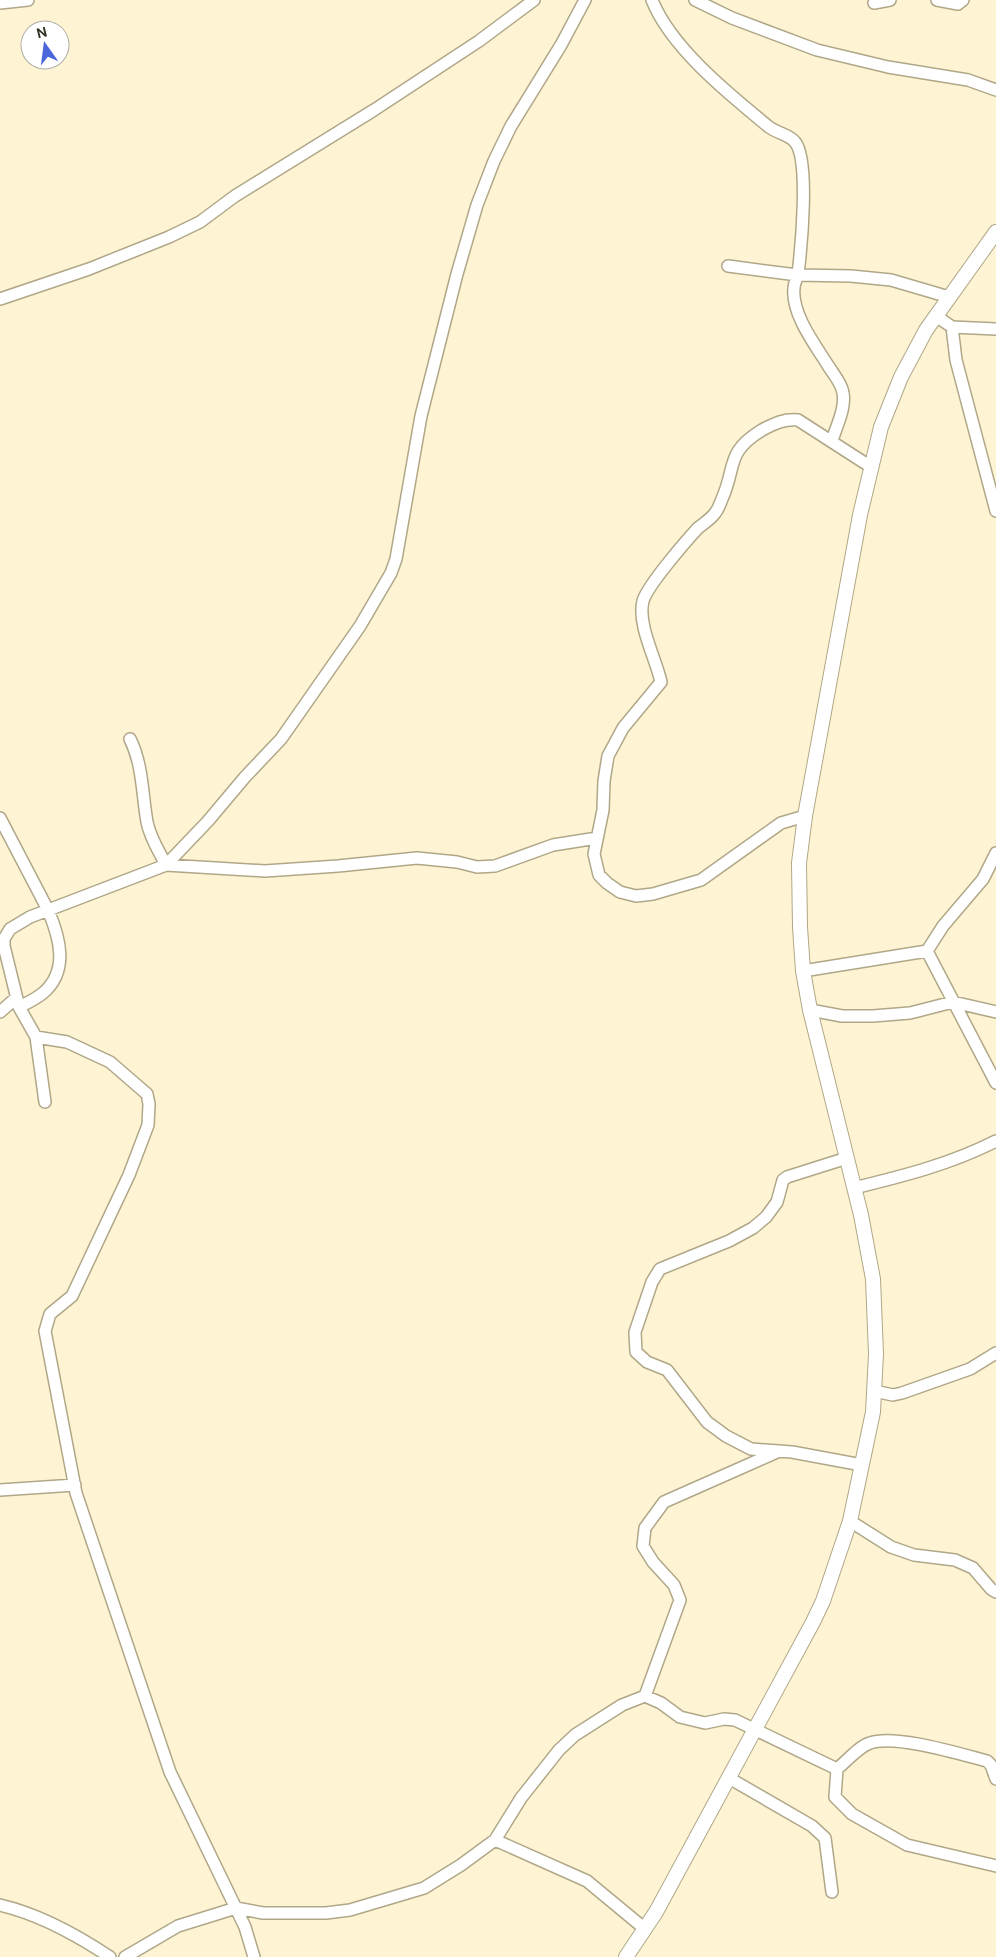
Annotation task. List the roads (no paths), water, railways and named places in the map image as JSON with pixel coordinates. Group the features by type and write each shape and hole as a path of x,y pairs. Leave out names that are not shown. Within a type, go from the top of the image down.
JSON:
{"main road":[{"path":"626,1957 656,1912 755,1731 823,1601 850,1521 873,1412 876,1354 873,1279 847,1158 810,1010 803,971 799,863 805,816 860,515 882,427 901,377 926,330 996,232"}],"street":[{"path":"0,3 28,0"},
{"path":"0,299 169,238 200,222 235,196 374,110 479,41 534,0"},
{"path":"166,865 281,739 360,626 391,574 396,559 421,416 457,274 477,205 494,161 511,126 561,45 585,0"},
{"path":"652,0 657,13 678,43 722,87 772,129 795,142 802,156 803,194 797,275 794,288 796,308 808,334 844,393 843,405 832,441"},
{"path":"695,0 732,18 817,50 888,67 968,80 996,90"},
{"path":"874,3 890,0"},
{"path":"937,0 958,4 963,0"},
{"path":"728,266 797,275 851,276 891,280 949,297"},
{"path":"936,316 952,327 996,329"},
{"path":"952,327 956,360 996,511"},
{"path":"805,816 781,823 701,880 653,894 636,896 620,892 607,884 599,875 594,854 603,810 604,781 608,756 623,728 661,682 657,664 644,628 642,609 644,599 662,572 697,530 716,513 726,491 732,461 739,449 752,437 773,424 787,419 798,420 871,467"},
{"path":"130,739 136,752 147,822 152,839 166,865"},
{"path":"0,818 48,910 61,950 57,972 52,984 42,994 18,1002 0,1012"},
{"path":"45,1102 36,1037 18,1002 4,946 4,940 10,929 30,917 166,865 265,871 417,858 486,867 495,866 552,845 597,838"},
{"path":"803,971 927,950 943,926 993,867 996,853"},
{"path":"927,950 996,1083"},
{"path":"810,1010 842,1016 910,1014 953,1002 996,1012"},
{"path":"36,1037 67,1042 110,1062 146,1094 149,1104 148,1126 125,1183 72,1296 50,1314 45,1331 76,1493 170,1772 245,1927 254,1957"},
{"path":"854,1188 919,1172 996,1141"},
{"path":"847,1158 787,1177 783,1180 777,1202 766,1217 753,1228 729,1241 660,1269 652,1282 635,1332 636,1352 647,1362 667,1370 707,1422 726,1436 751,1449 792,1452 862,1465"},
{"path":"874,1391 893,1395 902,1393 970,1369 996,1353"},
{"path":"646,1696 680,1600 674,1585 652,1562 643,1546 645,1528 664,1502 778,1452"},
{"path":"0,1490 75,1485"},
{"path":"850,1521 891,1547 914,1555 956,1560 973,1568 991,1589 996,1592"},
{"path":"125,1957 178,1926 236,1908 260,1913 326,1913 350,1910 424,1888 461,1865 495,1840 521,1798 559,1750 575,1735 622,1705 646,1696 661,1703 680,1717 706,1723 724,1719 735,1720 838,1769"},
{"path":"996,1779 991,1765 987,1761 900,1741 871,1742 861,1748 838,1769 835,1797 852,1814 907,1846 996,1866"},
{"path":"729,1778 812,1826 825,1838 832,1892"},
{"path":"495,1840 587,1881 645,1928"},
{"path":"0,1905 38,1917 86,1941 110,1957"},
{"path":"245,1927 260,1913"}]}
